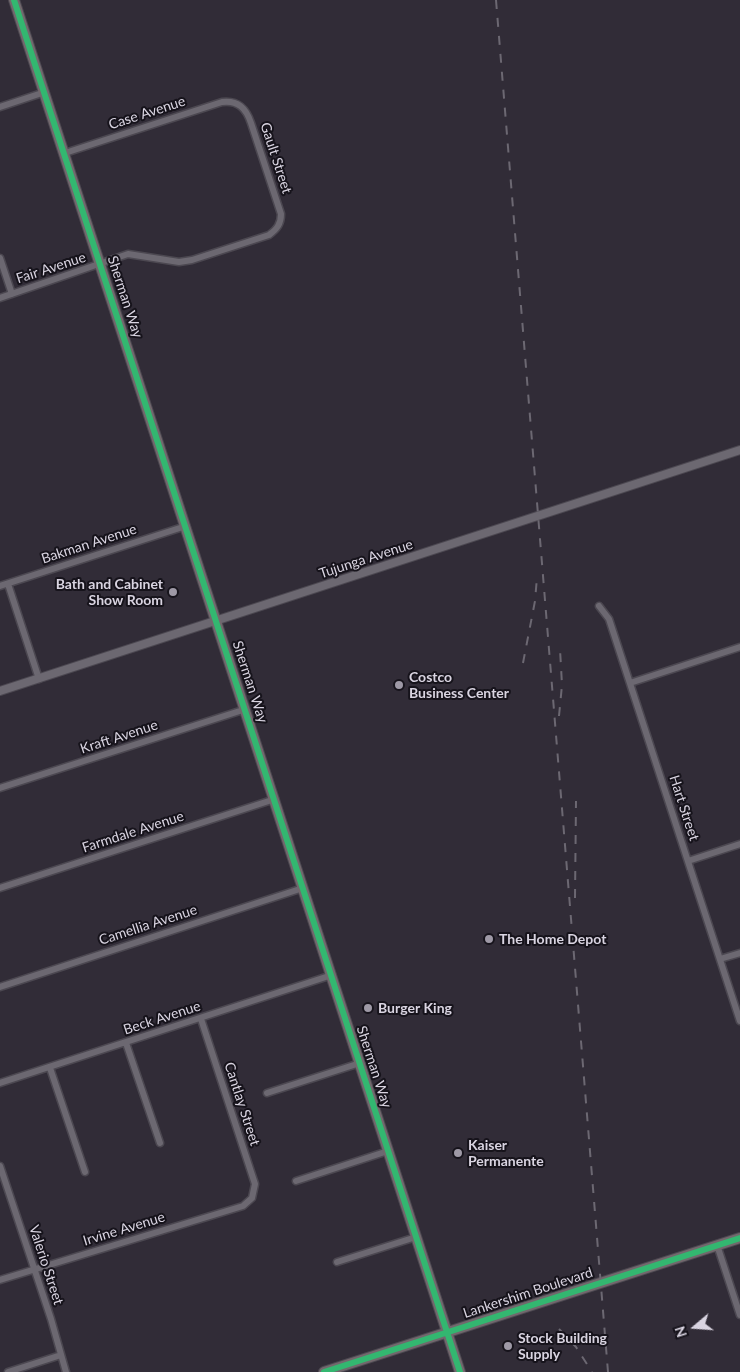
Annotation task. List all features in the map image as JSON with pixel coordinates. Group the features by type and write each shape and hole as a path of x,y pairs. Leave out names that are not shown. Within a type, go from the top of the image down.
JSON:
{"main road":[{"name":"Sherman Way","path":"14,0 460,1372"},
{"name":"Lankershim Boulevard","path":"324,1372 740,1238"}],"street":[{"path":"0,108 45,92"},
{"name":"Case Avenue","path":"65,153 214,105 230,102 237,103"},
{"name":"Gault Street","path":"237,103 248,114 280,214 279,225"},
{"name":"Fair Avenue","path":"0,298 123,256 135,254 173,262 186,261 262,237 274,231 279,225"},
{"path":"0,258 12,294"},
{"name":"Tujunga Avenue","path":"0,691 740,450"},
{"name":"Bakman Avenue","path":"0,586 186,526"},
{"path":"8,584 39,679"},
{"name":"Hart Street","path":"599,606 609,619 740,1021"},
{"path":"630,683 740,647"},
{"name":"Kraft Avenue","path":"0,788 246,709"},
{"name":"Farmdale Avenue","path":"0,888 275,799"},
{"path":"688,861 740,844"},
{"name":"Camellia Avenue","path":"0,987 303,888"},
{"path":"720,959 740,953"},
{"name":"Beck Avenue","path":"0,1083 202,1019 332,975"},
{"name":"Cantlay Street","path":"202,1019 255,1184 252,1198"},
{"path":"126,1043 160,1144"},
{"path":"267,1093 360,1063"},
{"path":"50,1068 85,1172"},
{"path":"296,1181 388,1151"},
{"name":"Valerio Street","path":"0,1166 2,1181 35,1270 66,1372"},
{"name":"Irvine Avenue","path":"0,1280 243,1206 252,1198"},
{"path":"337,1262 416,1237"},
{"path":"717,1246 740,1314"},
{"path":"8,1372 61,1355"}],"railway":[{"path":"496,0 608,1372"},
{"path":"523,663 535,601 537,577"},
{"path":"559,716 562,685 560,649"},
{"path":"575,898 576,801"},
{"path":"559,1329 576,1347 592,1372"}],"cycle path":[{"path":"14,0 460,1372"},
{"path":"324,1372 740,1238"}],"place":[{"name":"Bath and Cabinet Show Room","path":"173,592"},
{"name":"Costco Business Center","path":"399,685"},
{"name":"The Home Depot","path":"489,939"},
{"name":"Burger King","path":"368,1008"},
{"name":"Kaiser Permanente","path":"458,1153"},
{"name":"Stock Building Supply","path":"508,1346"}]}
